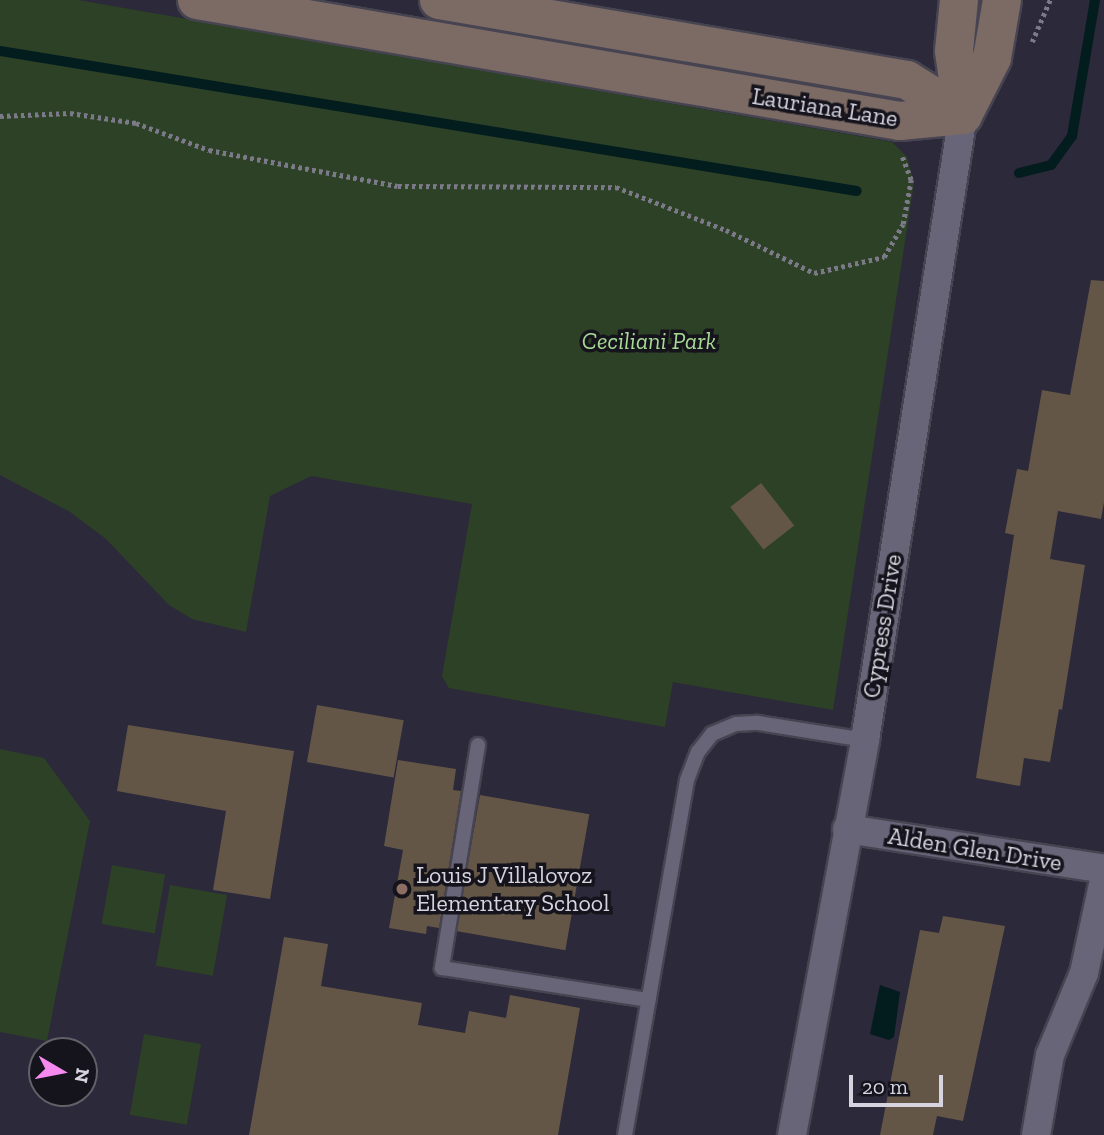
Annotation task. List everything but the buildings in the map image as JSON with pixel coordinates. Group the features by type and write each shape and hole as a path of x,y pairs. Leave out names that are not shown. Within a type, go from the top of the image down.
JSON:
{"street":[{"name":"Lauriana Lane","path":"197,0 908,120 963,115"},
{"name":"Lauriana Lane","path":"439,0 907,80 963,115"},
{"name":"Cypress Drive","path":"792,1135 864,740 963,115 954,51 959,0"},
{"name":"Cypress Drive","path":"963,115 992,58 1002,0"},
{"name":"Alden Glen Drive","path":"847,829 1104,869"},
{"path":"1036,1135 1050,1055 1084,973 1104,880"}],"lane":[{"path":"625,1135 687,780 698,752 712,734 736,724 758,723 864,740"},
{"path":"478,746 442,968 649,1000"}],"path":[{"path":"992,58 1020,64 1050,0"},
{"path":"0,116 70,113 136,123 209,150 398,186 615,187 726,230 814,273 884,257 902,224 911,180 902,159 908,120"}],"green space":[{"name":"Ceciliani Park","path":"0,0 78,0 892,142 907,157 914,183 833,710 673,682 665,727 449,688 442,676 472,504 311,476 270,496 246,632 192,619 169,605 106,539 70,512 0,475"},
{"path":"0,749 44,758 90,821 48,1037 28,1037 0,1032"},
{"path":"112,865 165,874 155,933 102,924"},
{"path":"170,885 227,895 213,976 156,966"},
{"path":"144,1034 201,1044 187,1125 130,1115"}],"shaded area":[{"path":"880,985 900,992 894,1037 889,1040 870,1034"}],"waterway":[{"path":"1019,173 1051,165 1072,136 1095,0"},
{"path":"0,51 857,191"}],"place":[{"name":"Louis J Villalovoz Elementary School","path":"402,889"}]}
